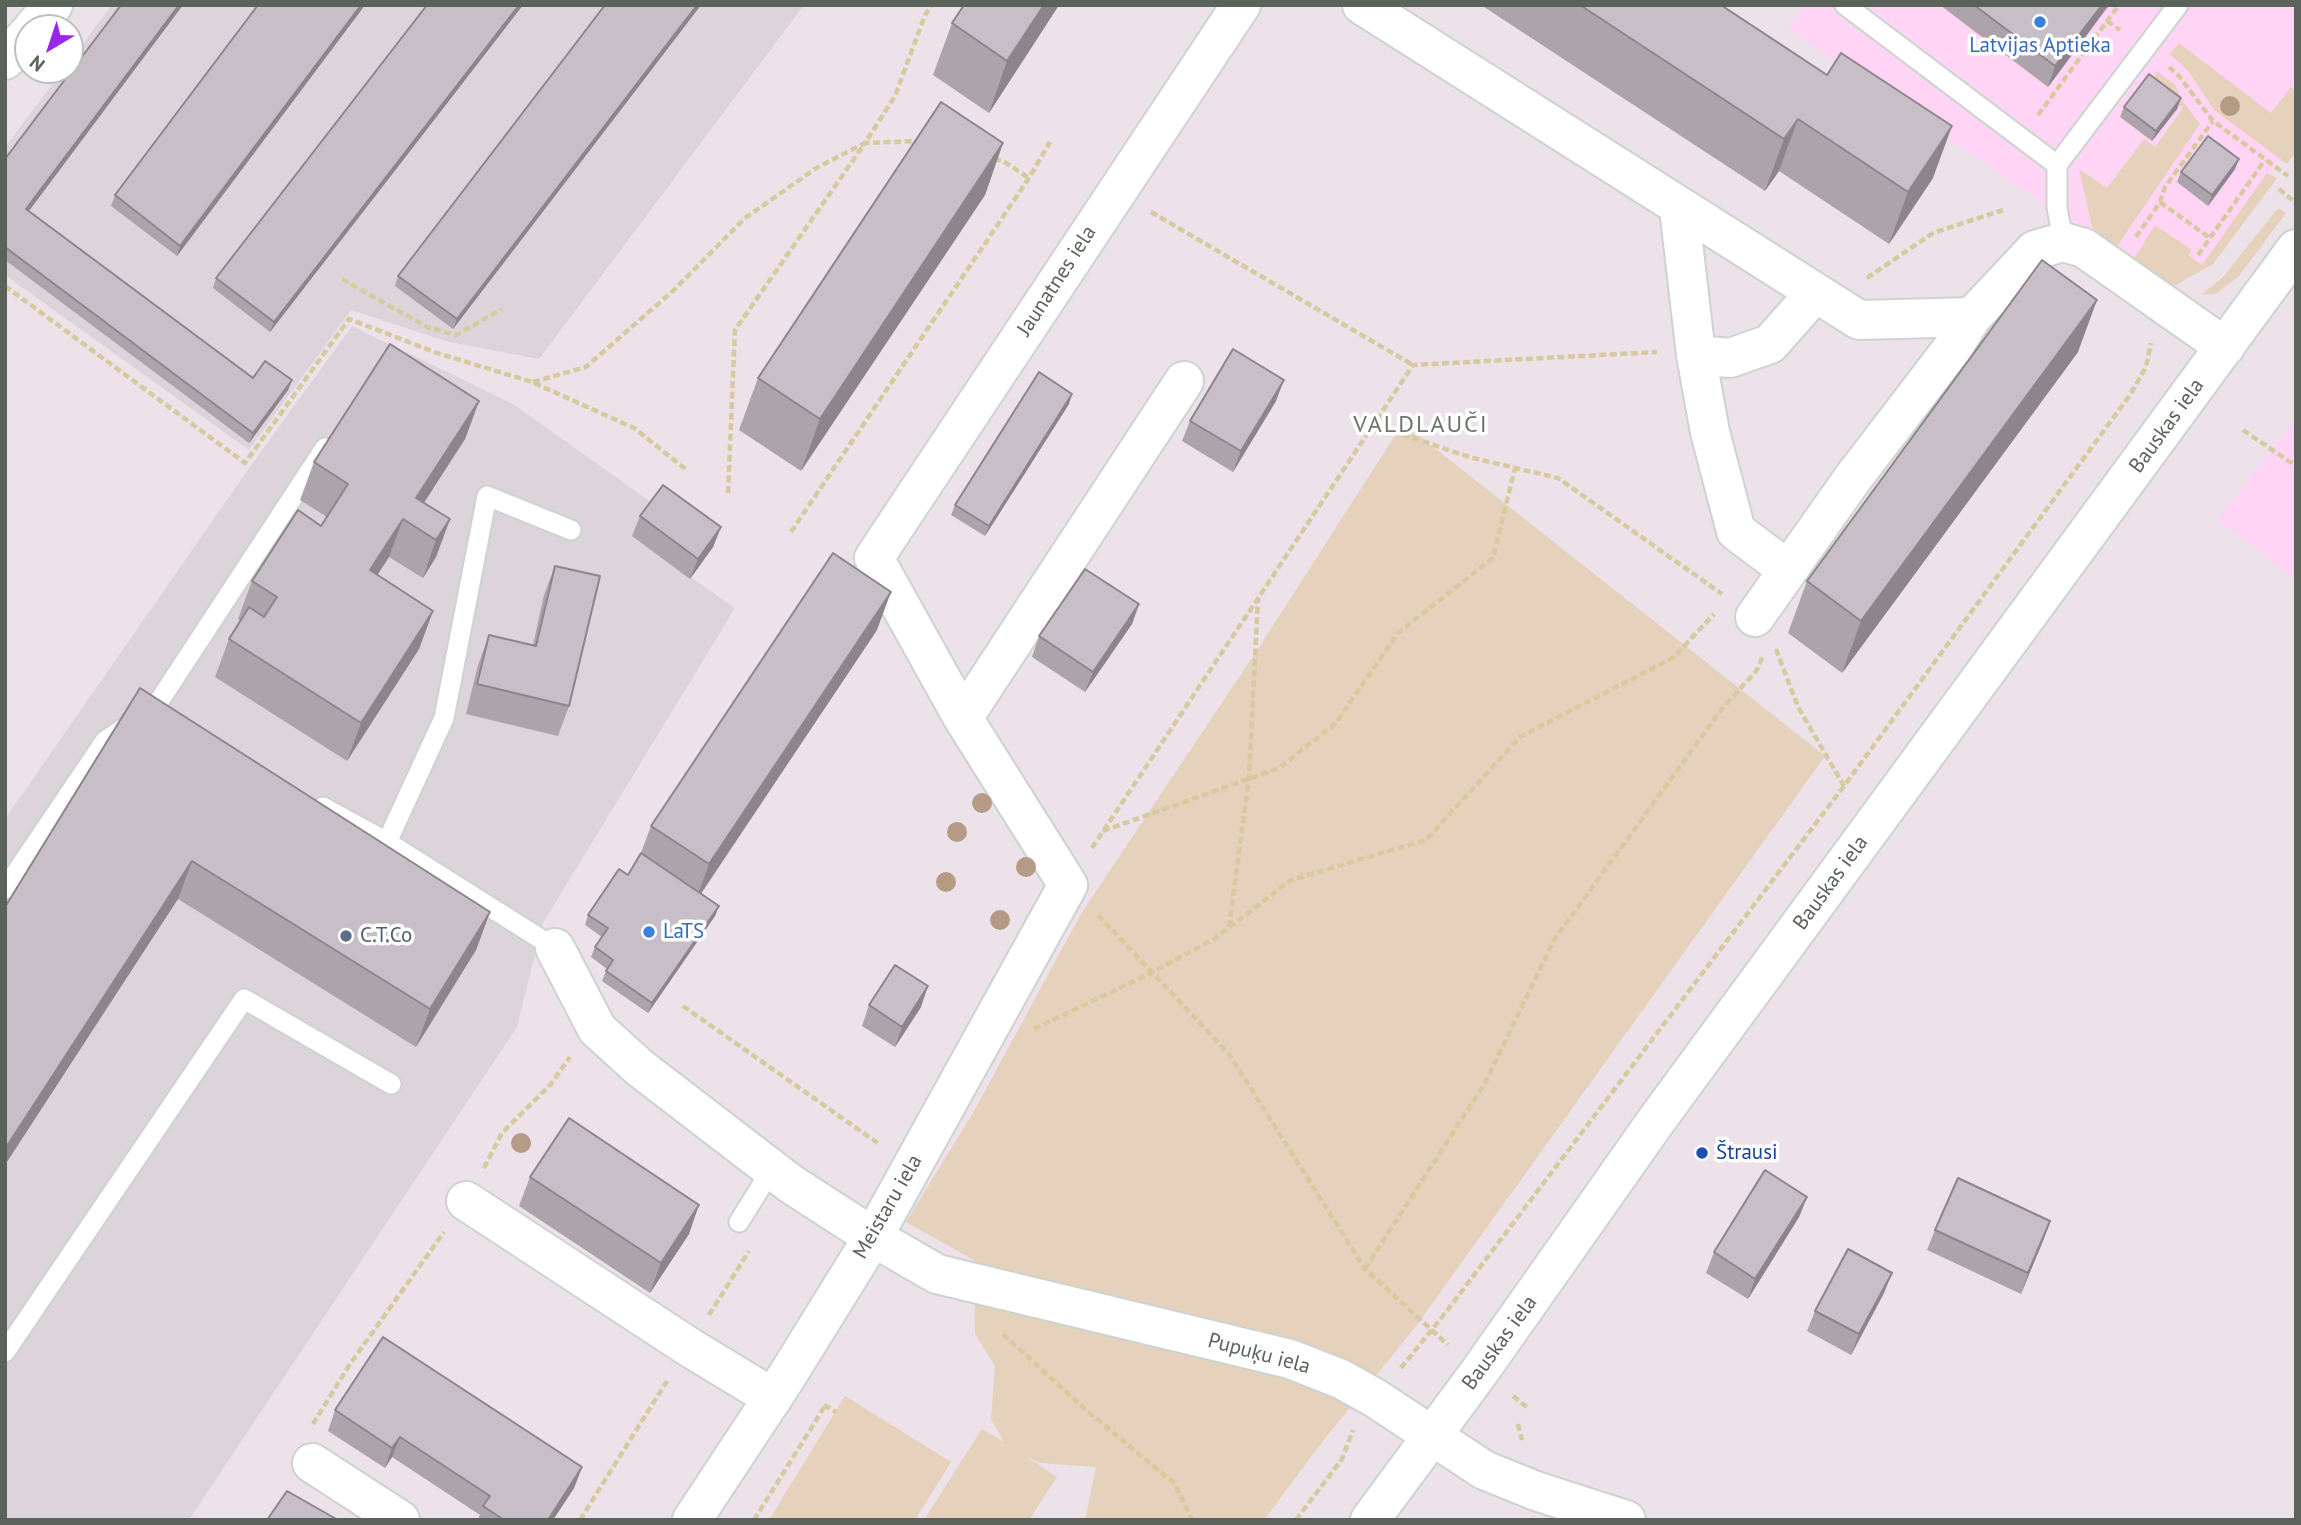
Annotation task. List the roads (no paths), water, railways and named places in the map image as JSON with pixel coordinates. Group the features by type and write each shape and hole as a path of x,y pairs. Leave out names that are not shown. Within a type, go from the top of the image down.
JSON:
{"street":[{"name":"Jaunatnes iela","path":"963,718 874,558 1241,5"},
{"path":"1362,5 1859,320 1972,317"},
{"path":"1679,208 1696,355 1710,432 1736,531 1788,570"},
{"path":"1751,617 1954,346 1972,317 2035,250 2063,242 2084,248 2225,347"},
{"name":"Bauskas iela","path":"1370,1520 1480,1371 1664,1110 2296,249"},
{"path":"1696,355 1730,358 1770,344 1826,300"},
{"path":"963,718 1184,381"},
{"name":"Meistaru iela","path":"692,1520 773,1398 873,1237 1068,885 963,718"},
{"name":"Pupuķu iela","path":"555,948 597,1028 640,1068 791,1184 937,1274 1290,1359 1341,1379 1376,1398 1484,1470 1536,1491 1626,1520"},
{"path":"466,1201 689,1347 773,1398"},
{"path":"312,1463 400,1520"}],"lane":[{"path":"1845,5 2057,165"},
{"path":"2063,242 2057,206 2057,165 2178,5"},
{"path":"5,889 105,741 152,712 332,437"},
{"path":"387,842 444,718 487,496 571,530"},
{"path":"152,712 176,725"},
{"path":"305,797 387,842 555,948"},
{"path":"5,1352 244,999 391,1084"},
{"path":"739,1222 772,1169"}],"place":[{"name":"Latvijas Aptieka","path":"2040,22"},
{"name":"LaTS","path":"649,932"},
{"name":"C.T.Co","path":"346,936"},
{"name":"Štrausi","path":"1702,1153"}],"district":[{"name":"VALDLAUČI","path":"1421,425"}]}
